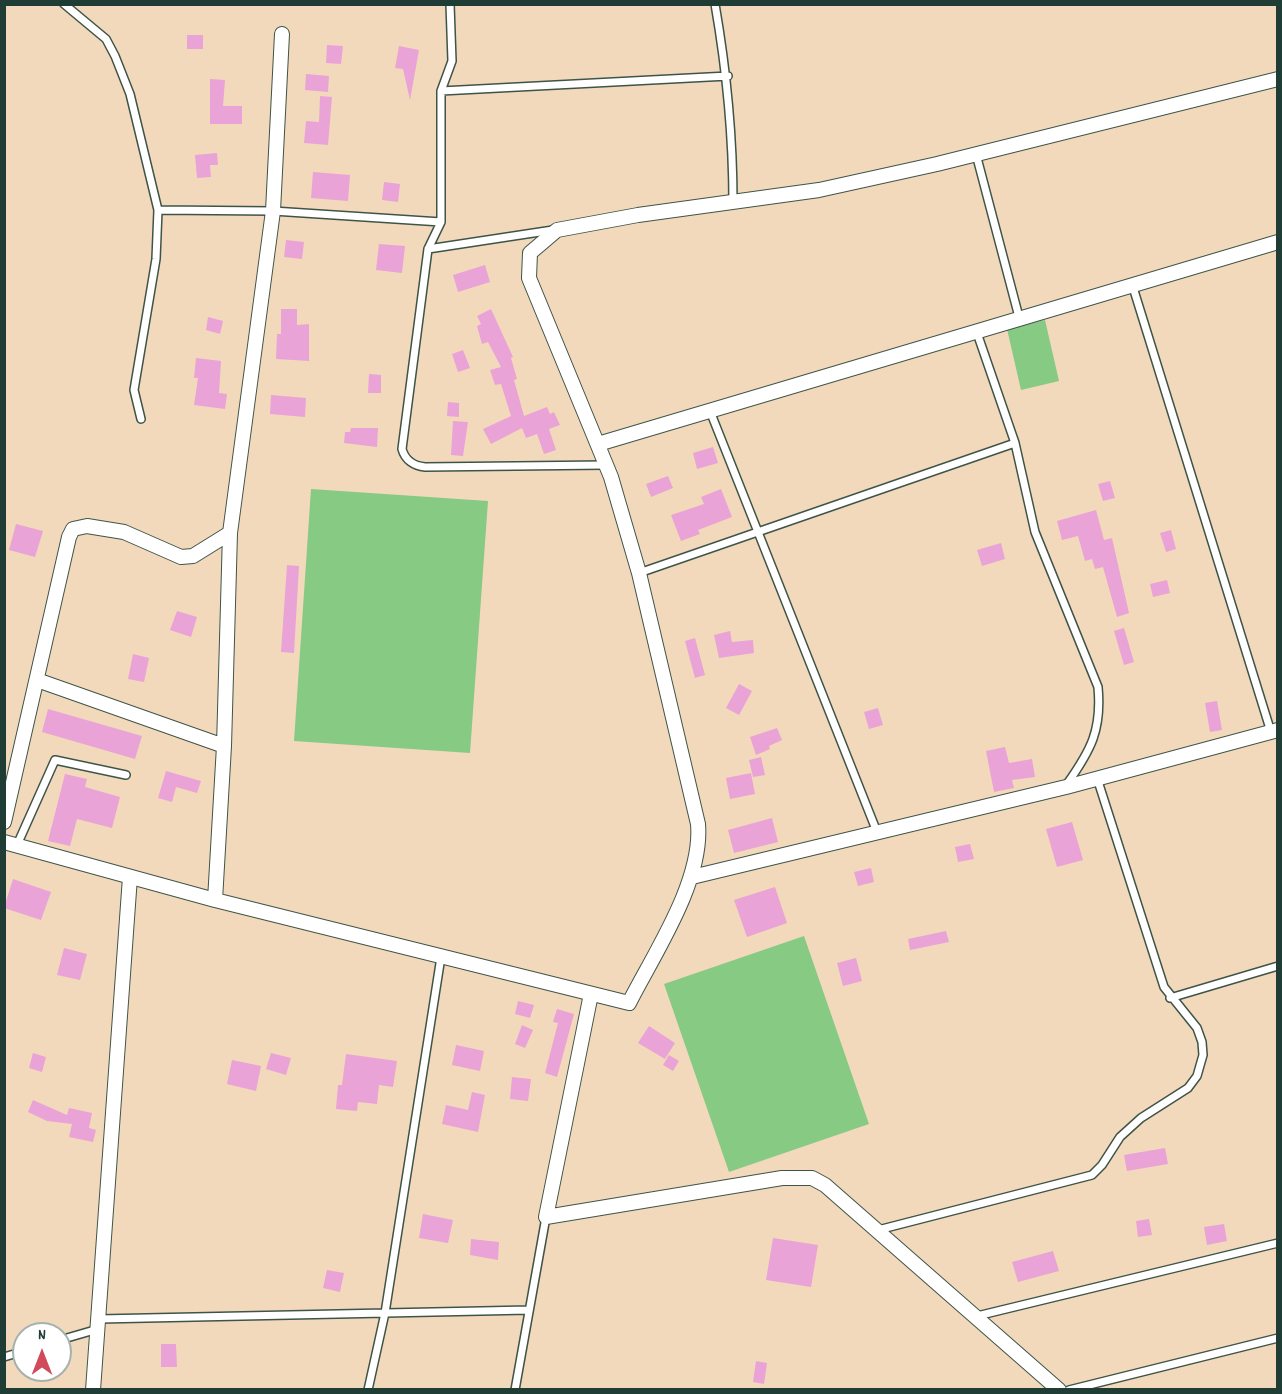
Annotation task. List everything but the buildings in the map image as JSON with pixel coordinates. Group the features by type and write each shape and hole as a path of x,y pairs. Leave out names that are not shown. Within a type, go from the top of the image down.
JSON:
{"street":[{"path":"215,900 224,746 230,533 273,211 282,34"},
{"path":"11,843 215,900 629,1003 692,878 699,840 698,824 639,573 606,465 529,278 530,253 557,230 819,190 976,154 1278,79"},
{"path":"598,444 1019,317 1278,242"},
{"path":"4,822 69,537 73,529 87,526 124,532 181,557 193,556 230,533"},
{"path":"37,680 224,746"},
{"path":"692,878 1066,787 1274,731"},
{"path":"93,1389 130,877"},
{"path":"591,994 546,1217 799,1177 812,1178 825,1185 878,1230 1059,1389"}],"lane":[{"path":"64,4 106,39 115,56 130,94 158,210 156,259 134,390 141,419"},
{"path":"450,4 452,61 441,91 441,222 428,249 402,449 406,458 417,466 606,465"},
{"path":"715,4 728,75 733,140 733,203"},
{"path":"441,91 728,75"},
{"path":"976,154 1019,317"},
{"path":"158,210 273,211 441,222"},
{"path":"428,249 557,230"},
{"path":"1132,284 1274,731"},
{"path":"976,330 1015,443 1035,532 1098,687 1100,710 1097,733 1086,757 1066,787"},
{"path":"710,410 877,832"},
{"path":"639,573 1015,443"},
{"path":"11,843 55,760 126,775"},
{"path":"878,1230 1092,1174 1102,1165 1120,1137 1141,1118 1180,1095 1197,1076 1203,1055 1200,1034 1170,998 1164,987 1097,778"},
{"path":"368,1389 386,1313 441,957"},
{"path":"1170,998 1278,966"},
{"path":"515,1389 546,1217"},
{"path":"976,1316 1278,1243"},
{"path":"72,1335 99,1324 529,1310"},
{"path":"1069,1389 1278,1338"}],"green space":[{"path":"1045,320 1059,381 1021,390 1007,329"},
{"path":"311,489 488,501 470,753 294,741"},
{"path":"804,936 869,1124 729,1172 664,984"}]}
